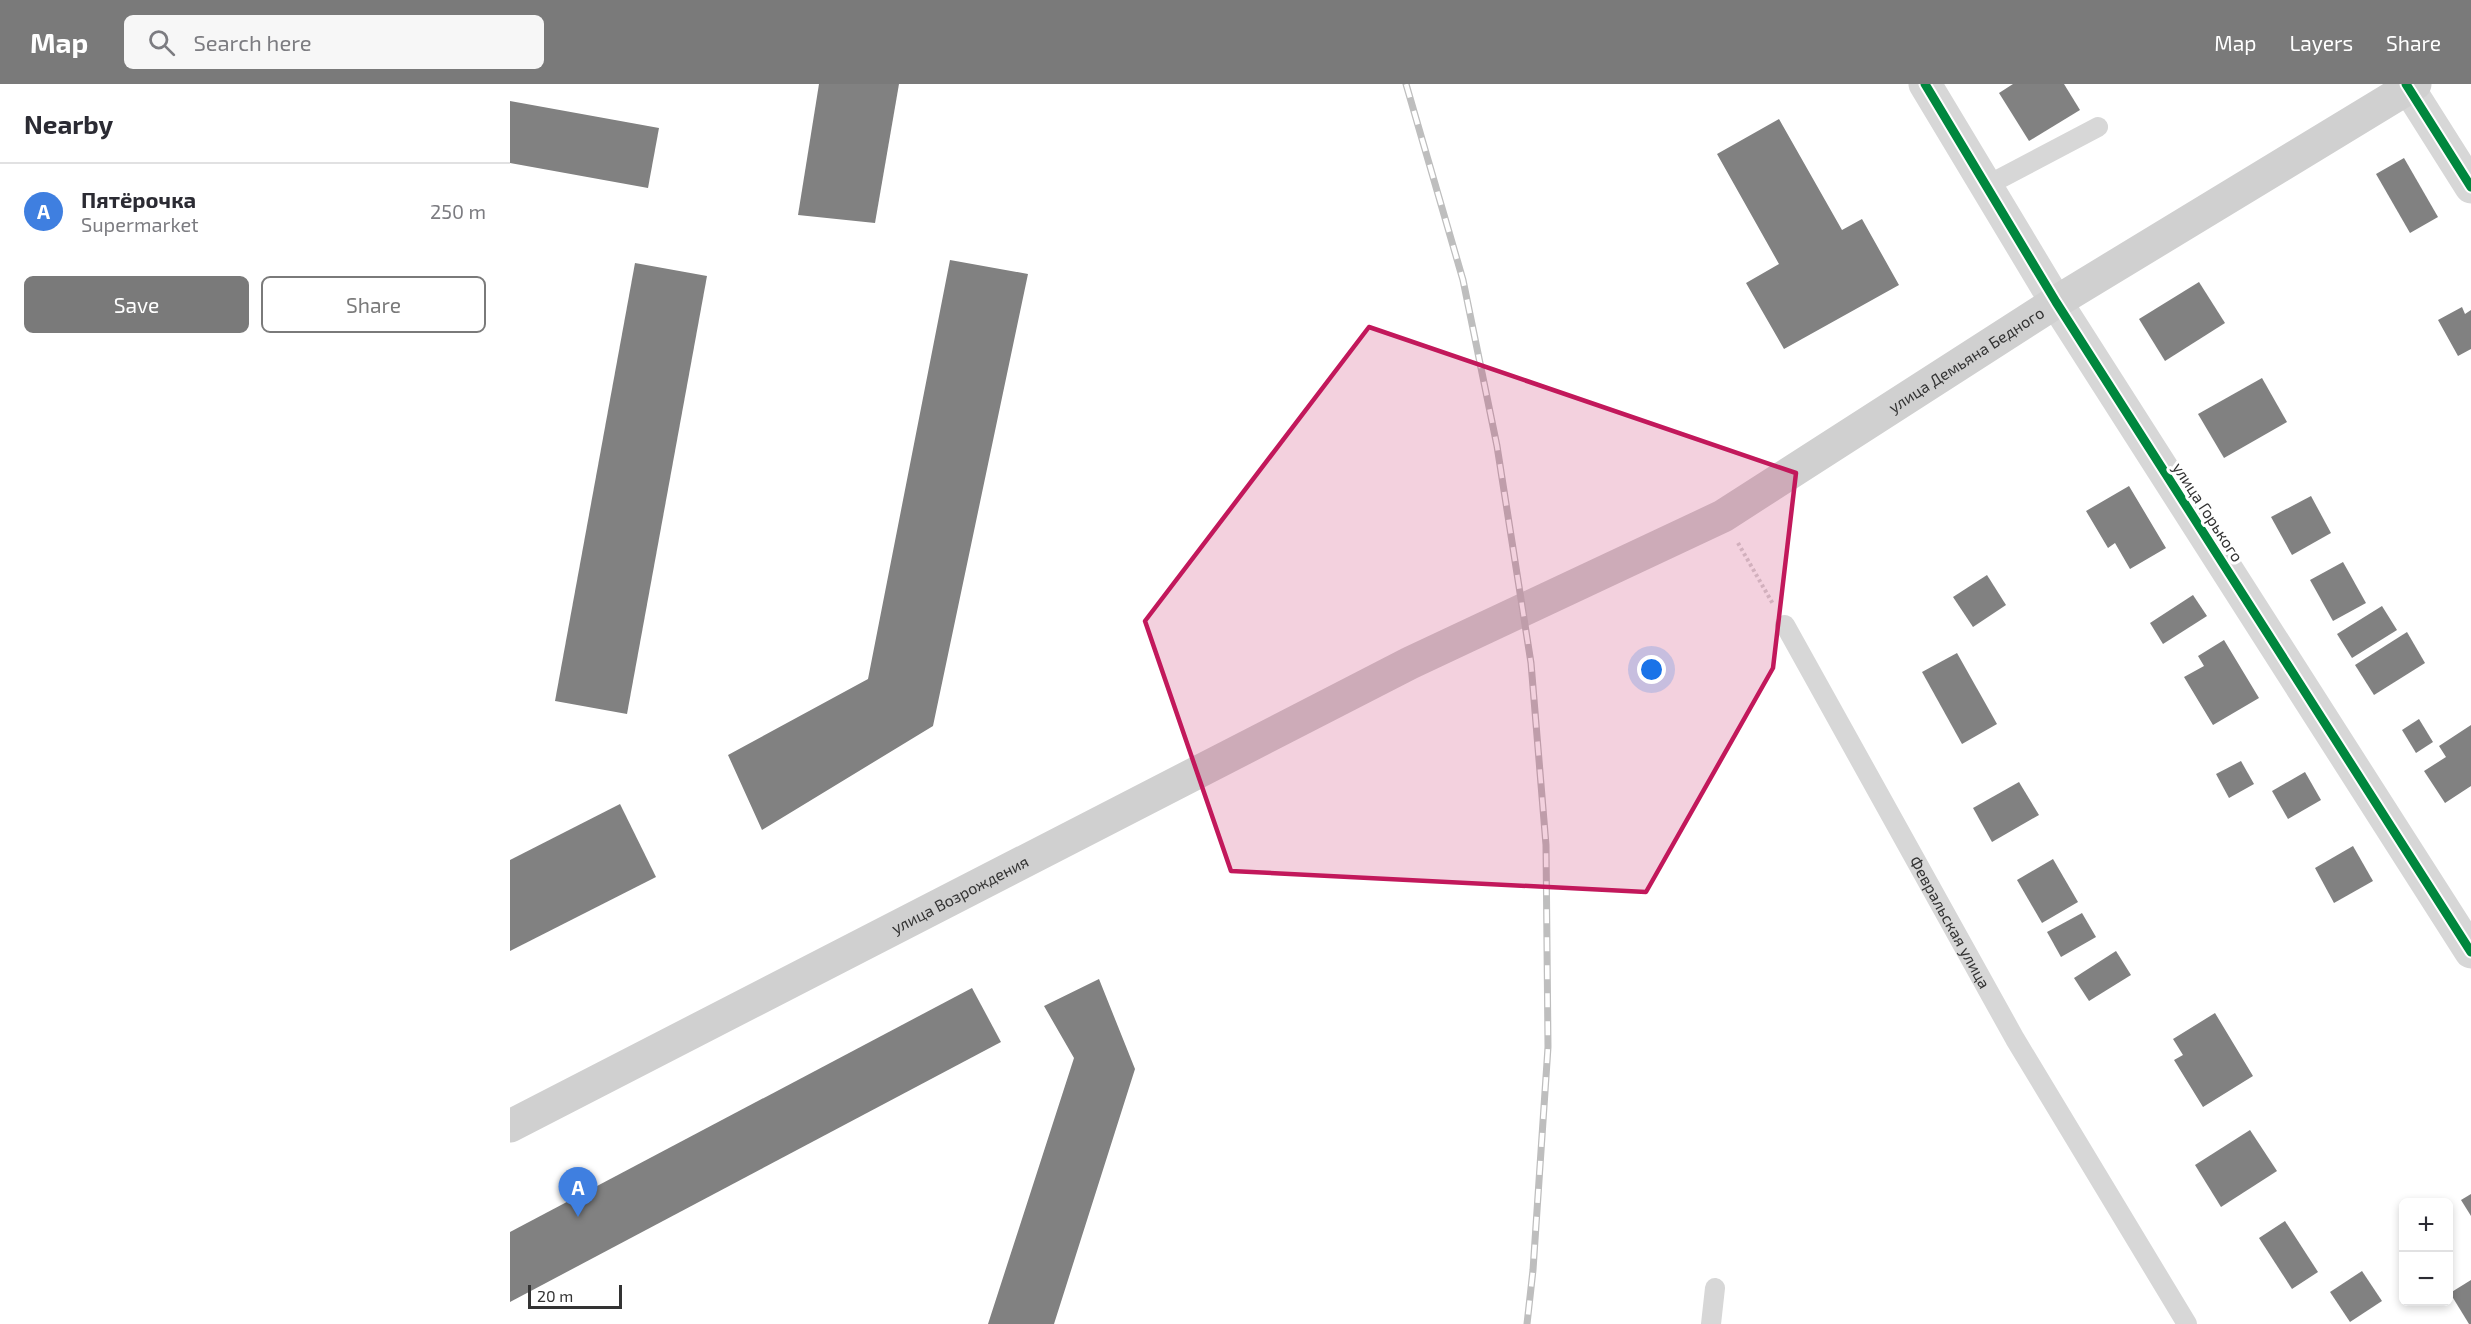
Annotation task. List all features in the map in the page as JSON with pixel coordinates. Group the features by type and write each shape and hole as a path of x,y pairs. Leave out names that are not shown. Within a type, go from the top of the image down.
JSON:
{"main road":[{"name":"улица Демьяна Бедного","path":"1637,555 1723,516 2056,302 2410,85"},
{"name":"улица Возрождения","path":"510,1126 1410,663 1637,555"}],"street":[{"name":"улица Горького","path":"1925,84 2056,302 2471,952"},
{"path":"2410,85 2471,187"}],"lane":[{"path":"1986,186 2098,127"},
{"name":"Февральская улица","path":"1785,625 2015,1039 2187,1324"},
{"path":"1711,1324 1715,1288"}],"path":[{"path":"1723,516 1785,625"}],"highlighted area":[{"path":"1369,327 1796,473 1773,668 1646,892 1231,871 1145,621"}],"building":[{"path":"819,84 899,84 875,223 798,215"},
{"path":"2013,84 2064,84 2080,110 2029,141 1999,93"},
{"path":"510,101 659,128 648,188 510,163"},
{"path":"1779,119 1842,230 1862,219 1899,285 1784,349 1746,283 1779,264 1717,154"},
{"path":"2404,158 2438,217 2410,233 2376,174"},
{"path":"950,260 1028,274 933,726 762,830 728,755 868,679"},
{"path":"635,263 707,276 627,714 555,701"},
{"path":"2199,282 2225,323 2165,361 2139,319"},
{"path":"2462,307 2465,314 2471,310 2471,349 2458,356 2438,320"},
{"path":"2262,378 2287,422 2224,458 2198,414"},
{"path":"2129,486 2166,548 2130,569 2115,543 2108,548 2086,511"},
{"path":"2311,496 2331,533 2292,555 2271,517"},
{"path":"2343,562 2366,603 2333,621 2310,580"},
{"path":"1987,575 2006,605 1973,627 1953,597"},
{"path":"2193,595 2207,616 2163,644 2150,623"},
{"path":"2382,606 2397,630 2352,658 2337,634"},
{"path":"2407,632 2425,663 2374,695 2355,665"},
{"path":"2224,640 2259,698 2213,725 2184,677 2204,666 2198,656"},
{"path":"1957,653 1997,724 1962,744 1922,672"},
{"path":"2419,719 2433,742 2416,753 2402,730"},
{"path":"2471,725 2471,786 2445,803 2424,771 2446,757 2439,746"},
{"path":"2241,761 2254,784 2229,798 2216,774"},
{"path":"2305,772 2321,800 2288,819 2272,791"},
{"path":"2019,782 2039,815 1992,842 1973,808"},
{"path":"620,804 656,877 510,951 510,860"},
{"path":"2353,846 2373,881 2334,903 2315,868"},
{"path":"2053,859 2078,902 2042,923 2017,880"},
{"path":"2082,913 2096,937 2061,957 2047,932"},
{"path":"2116,951 2131,975 2089,1001 2074,978"},
{"path":"1099,979 1135,1069 1054,1324 988,1324 1074,1058 1044,1006"},
{"path":"972,988 1001,1042 510,1302 510,1232"},
{"path":"2215,1013 2253,1076 2203,1107 2174,1060 2183,1055 2173,1039"},
{"path":"2250,1130 2277,1171 2221,1207 2195,1165"},
{"path":"2471,1194 2471,1216 2461,1200"},
{"path":"2285,1221 2318,1272 2292,1289 2259,1238"},
{"path":"2362,1271 2382,1301 2350,1322 2330,1292"},
{"path":"2471,1280 2471,1324 2453,1298 2453,1291"}],"railway":[{"path":"1406,84 1463,280 1497,446 1531,663 1546,845 1548,1047 1533,1270 1527,1324"}],"cycle path":[{"path":"1925,84 2056,302 2471,952"},
{"path":"2406,84 2471,187"}],"place":[{"name":"Пятёрочка","path":"578,1217"}]}
